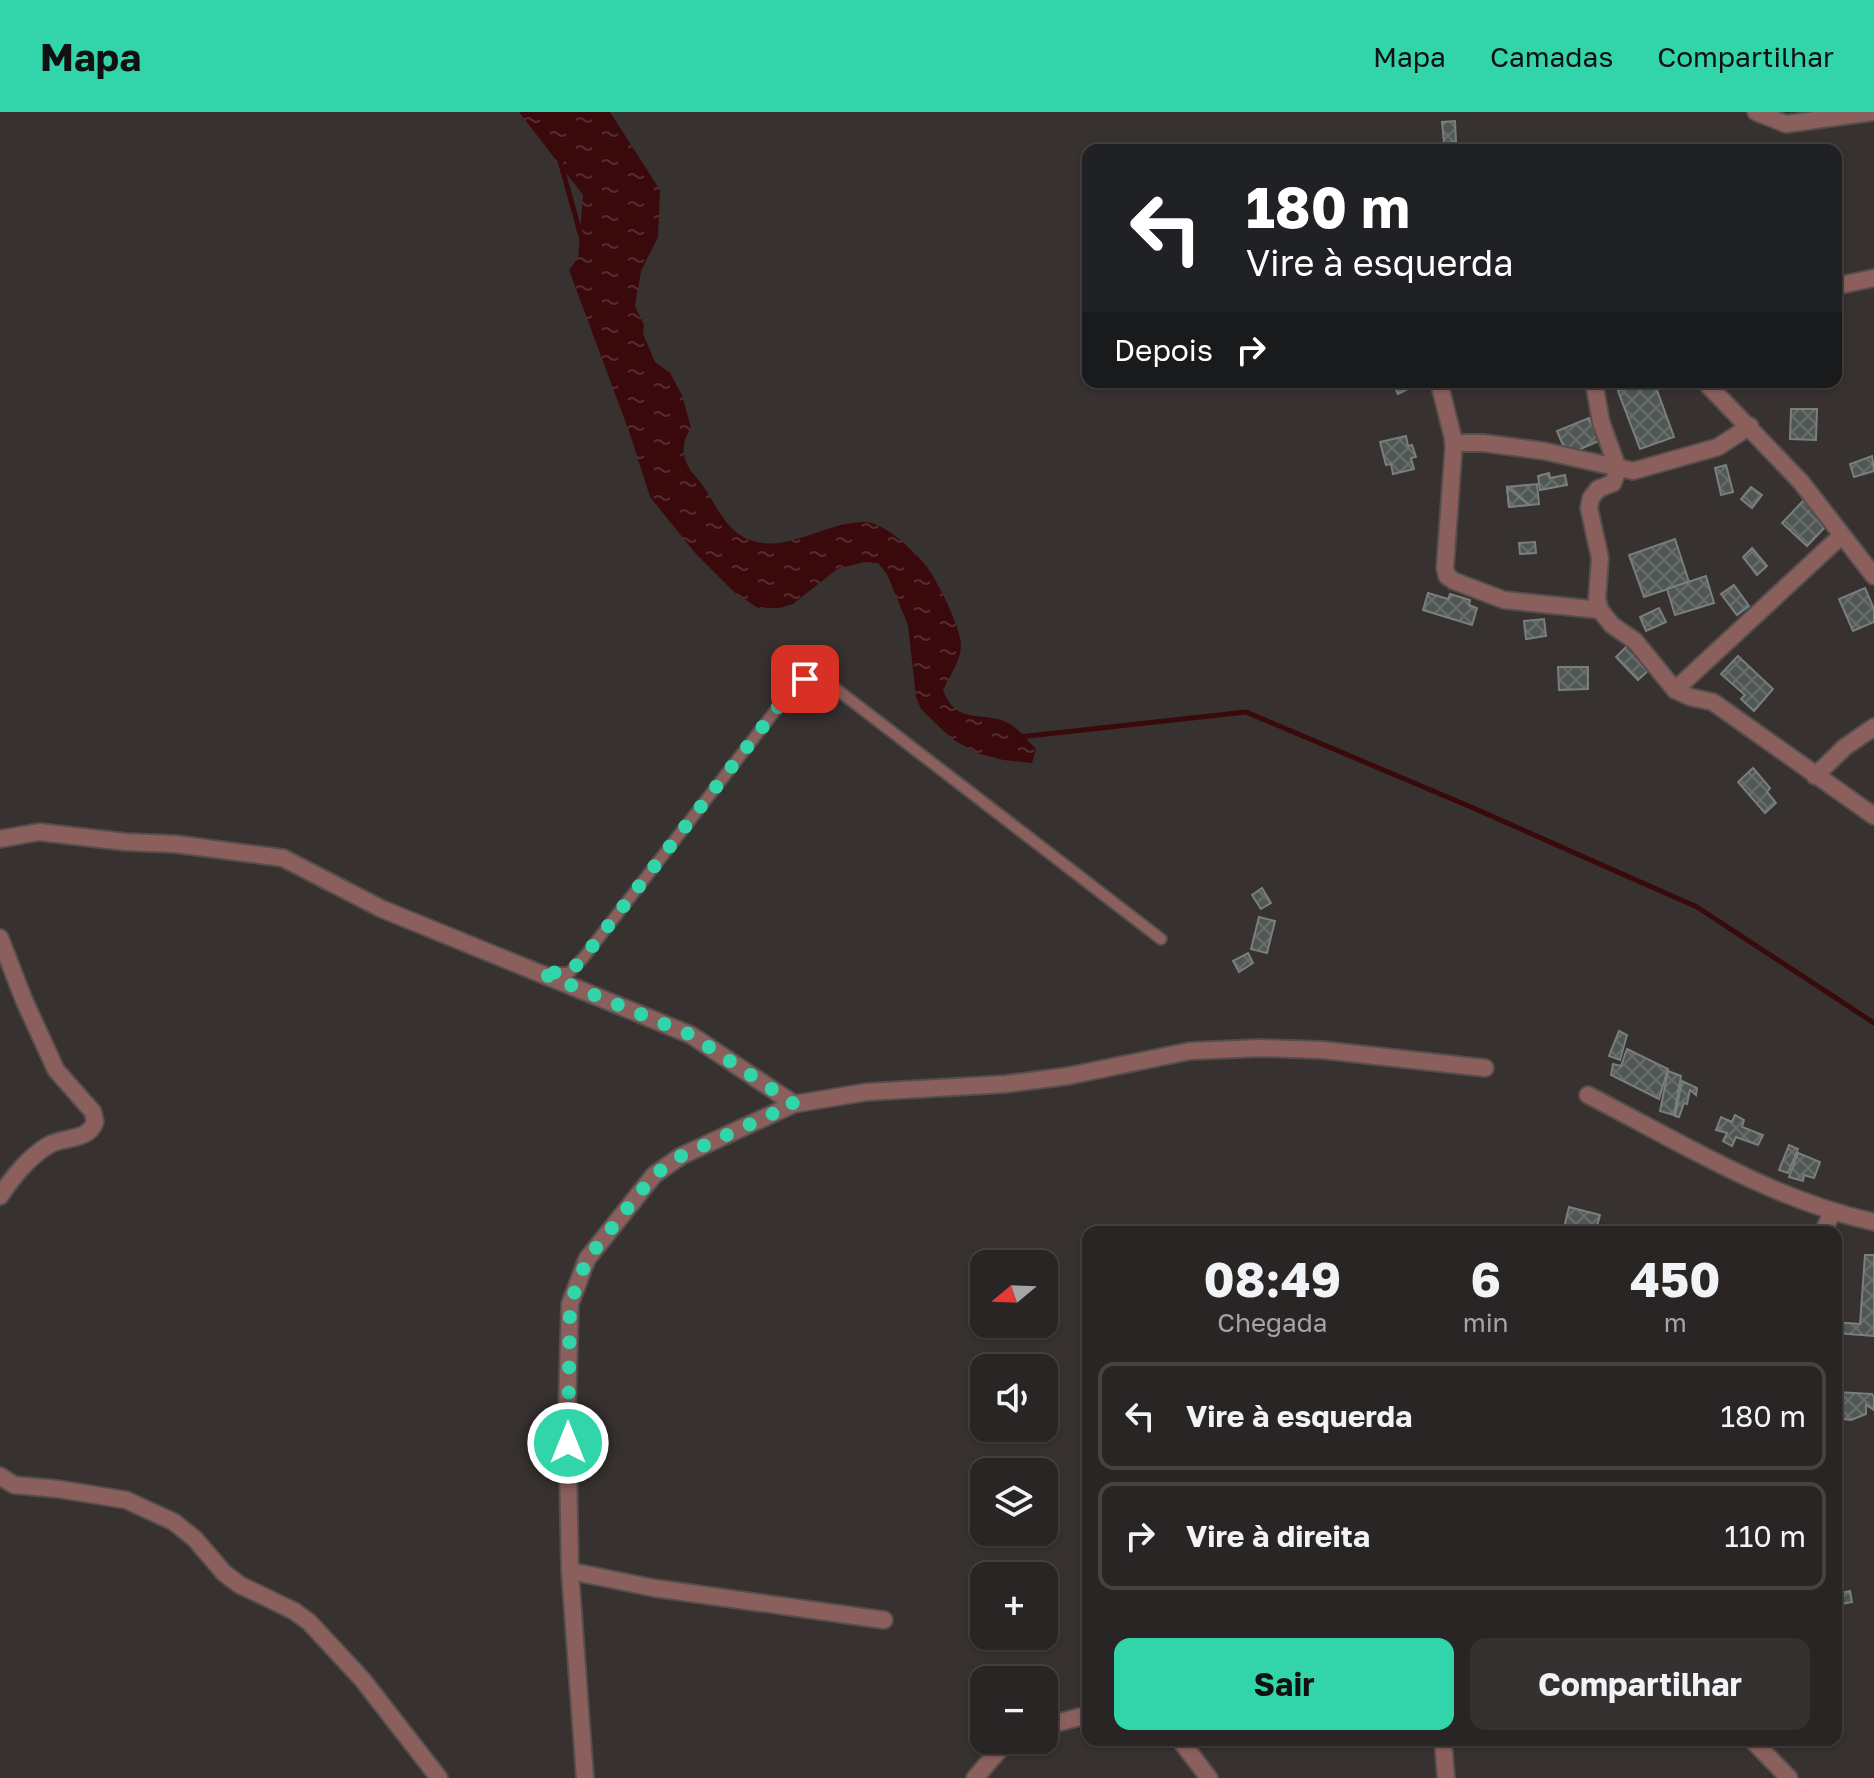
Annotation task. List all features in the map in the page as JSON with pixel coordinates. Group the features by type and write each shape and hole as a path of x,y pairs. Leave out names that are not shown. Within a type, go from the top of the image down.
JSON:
{"street":[{"path":"1756,112 1786,124 1873,112"},
{"path":"1842,285 1874,278"},
{"path":"1440,388 1453,443 1446,528 1447,576 1504,600 1600,610"},
{"path":"1595,388 1601,422 1618,469 1613,483 1598,489 1591,498 1589,508 1600,558 1597,599 1600,610 1612,625 1635,641 1675,690 1713,702 1874,816"},
{"path":"1710,388 1801,482 1874,576"},
{"path":"1453,443 1483,443 1544,451 1633,471 1709,451 1727,443 1750,426"},
{"path":"1675,690 1841,536"},
{"path":"1815,776 1845,747 1874,727"},
{"path":"0,839 39,832 175,844 283,858 382,909 691,1035 794,1104"},
{"path":"0,938 56,1070 93,1112 95,1122 86,1134 50,1144 26,1162 0,1196"},
{"path":"585,1778 570,1571 567,1411 570,1304 587,1259 654,1175 681,1156 794,1104 867,1092 962,1088 1068,1076 1190,1051 1260,1048 1322,1050 1485,1068"},
{"path":"1588,1095 1756,1181 1832,1213 1874,1222"},
{"path":"1826,1226 1832,1213"},
{"path":"0,1476 14,1485 126,1500 174,1522 240,1585 294,1611 309,1622 362,1679 439,1778"},
{"path":"570,1571 654,1588 884,1620"},
{"path":"1058,1722 1082,1716"},
{"path":"1185,1746 1209,1778"},
{"path":"1443,1746 1446,1778"},
{"path":"1758,1746 1789,1778"},
{"path":"975,1778 996,1754"}],"lane":[{"path":"539,972 569,973 782,702 805,679 818,675 1161,939"}],"water":[{"path":"519,112 610,112 660,190 658,237 641,271 635,306 655,362 670,373 682,395 691,428 684,447 688,465 728,524 745,538 757,542 783,542 837,526 864,522 881,527 898,538 932,574 960,637 957,662 943,690 948,700 960,712 1011,725 1036,749 1032,763 977,753 952,739 921,709 916,697 908,625 887,574 878,563 864,562 837,569 793,604 758,608 734,592 696,554 650,497 569,270 578,258 583,195"}],"building":[{"path":"1455,121 1456,142 1444,143 1442,122"},
{"path":"1395,388 1410,388 1398,394"},
{"path":"1656,388 1674,437 1640,449 1618,391"},
{"path":"1791,409 1817,409 1816,440 1790,439"},
{"path":"1589,418 1599,441 1567,455 1557,431"},
{"path":"1406,436 1408,446 1412,445 1416,457 1411,458 1414,469 1393,474 1391,464 1386,465 1380,442"},
{"path":"1872,456 1874,471 1854,477 1850,464"},
{"path":"1726,465 1733,492 1721,495 1715,468"},
{"path":"1549,473 1550,478 1565,475 1567,485 1540,490 1538,476"},
{"path":"1537,484 1539,504 1509,507 1507,487"},
{"path":"1507,487 1529,505 1509,507"},
{"path":"1751,487 1762,495 1752,508 1741,499"},
{"path":"1803,501 1828,524 1807,546 1782,523"},
{"path":"1675,539 1689,582 1644,597 1629,555"},
{"path":"1535,542 1536,553 1520,554 1519,543"},
{"path":"1752,548 1767,566 1757,575 1743,557"},
{"path":"1706,576 1714,603 1675,615 1667,589"},
{"path":"1734,585 1749,606 1737,615 1721,594"},
{"path":"1865,588 1874,609 1874,622 1853,631 1839,599"},
{"path":"1428,593 1448,599 1450,594 1470,600 1469,605 1477,608 1472,625 1423,610"},
{"path":"1659,608 1666,622 1646,631 1640,617"},
{"path":"1544,619 1546,636 1526,639 1524,621"},
{"path":"1630,643 1652,667 1638,680 1616,657"},
{"path":"1738,656 1773,689 1754,711 1741,699 1745,695 1721,674"},
{"path":"1558,667 1588,667 1588,689 1559,690"},
{"path":"1753,768 1770,788 1767,792 1776,803 1765,813 1738,782"},
{"path":"1262,888 1271,903 1261,909 1252,895"},
{"path":"1259,917 1275,921 1267,953 1251,949"},
{"path":"1248,953 1253,963 1239,972 1233,961"},
{"path":"1619,1031 1627,1035 1620,1060 1609,1056"},
{"path":"1627,1049 1668,1069 1659,1099 1611,1075 1613,1064 1621,1066"},
{"path":"1668,1071 1681,1076 1674,1115 1660,1111"},
{"path":"1682,1081 1697,1088 1696,1095 1690,1090 1687,1104 1684,1103 1679,1117 1675,1116"},
{"path":"1735,1115 1744,1120 1742,1127 1763,1135 1758,1145 1736,1137 1732,1146 1723,1141 1727,1133 1716,1130 1721,1117 1732,1122"},
{"path":"1789,1145 1798,1149 1788,1173 1779,1170"},
{"path":"1798,1153 1820,1162 1814,1178 1804,1175 1803,1181 1789,1177"},
{"path":"1569,1207 1600,1215 1597,1226 1564,1226"},
{"path":"1865,1255 1874,1255 1874,1336 1842,1333 1842,1322 1860,1324"},
{"path":"1842,1392 1872,1394 1874,1410 1866,1405 1866,1414 1851,1420 1842,1419"},
{"path":"1850,1591 1852,1602 1842,1604 1842,1593"}],"waterway":[{"path":"560,161 581,236"},
{"path":"1019,737 1246,712 1697,907 1874,1023"}],"route":[{"path":"568,1443 570,1304 587,1259 654,1175 681,1156 794,1104 691,1035 539,972 569,973 584,957 782,702 805,679"}]}
